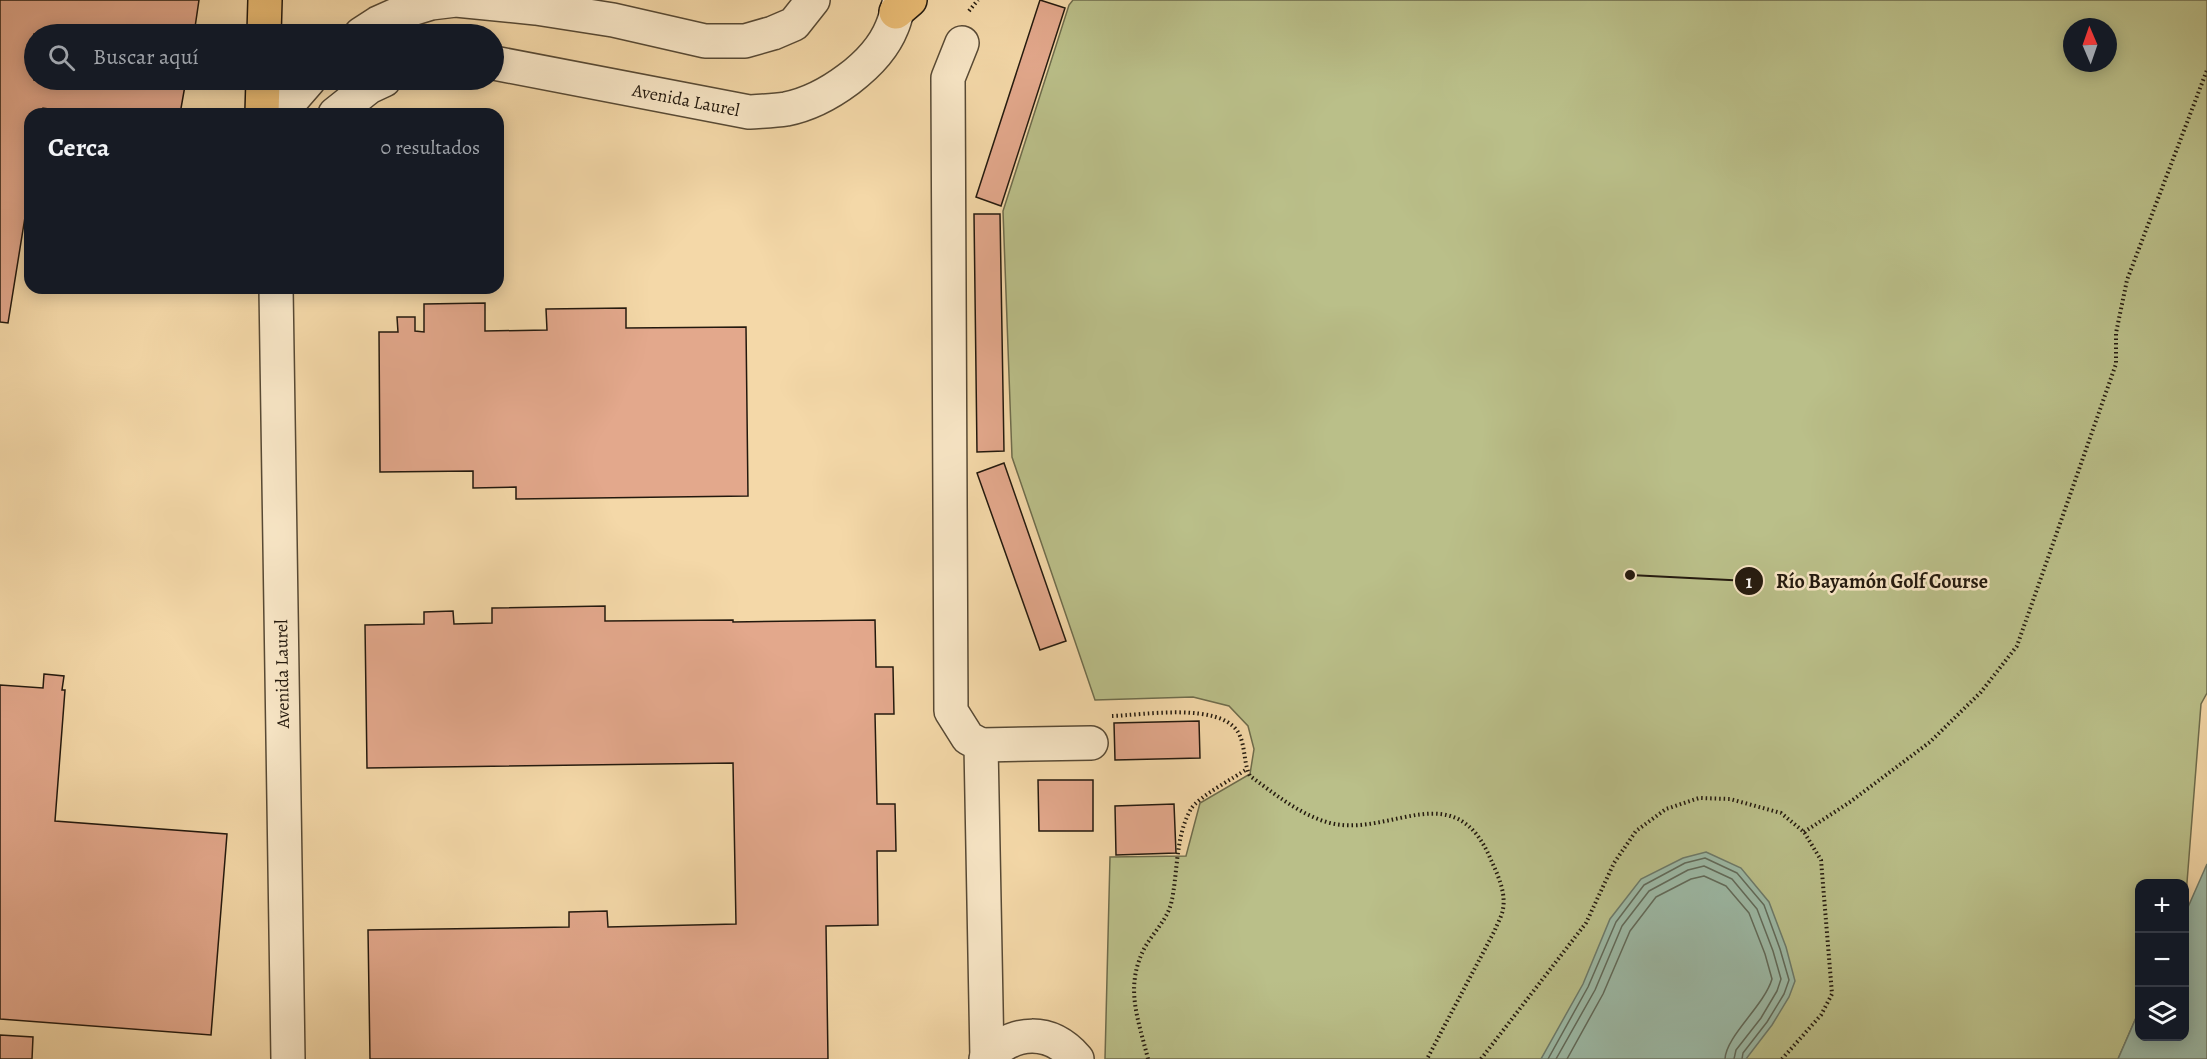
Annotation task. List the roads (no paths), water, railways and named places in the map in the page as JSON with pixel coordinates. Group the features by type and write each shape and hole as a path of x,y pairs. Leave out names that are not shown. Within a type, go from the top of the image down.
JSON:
{"highway":[{"path":"264,24 265,0"},
{"path":"262,108 263,90"}],"street":[{"path":"377,24 405,11 431,3 456,0 536,8 613,20 705,41 745,41 794,24 813,0"},
{"name":"Avenida Laurel","path":"504,65 749,112 787,109 813,99 848,79 874,56 892,28 902,4"},
{"path":"962,43 948,78 951,711 968,738 981,745 1091,743"},
{"path":"286,108 300,90"},
{"path":"343,108 365,90"},
{"name":"Avenida Laurel","path":"276,294 288,1059"},
{"path":"981,745 986,1058"},
{"path":"986,1058 1003,1043 1024,1036 1046,1037 1066,1047 1077,1059"}],"water":[{"path":"1706,852 1741,868 1769,902 1786,947 1795,981 1789,997 1772,1025 1746,1059 1541,1059 1583,984 1610,919 1641,879 1683,858"},
{"path":"2207,864 2207,1059 2118,1059 2135,1020 2135,1041 2189,1041 2189,905"}],"place":[{"name":"Río Bayamón Golf Course","path":"1630,575"}]}
